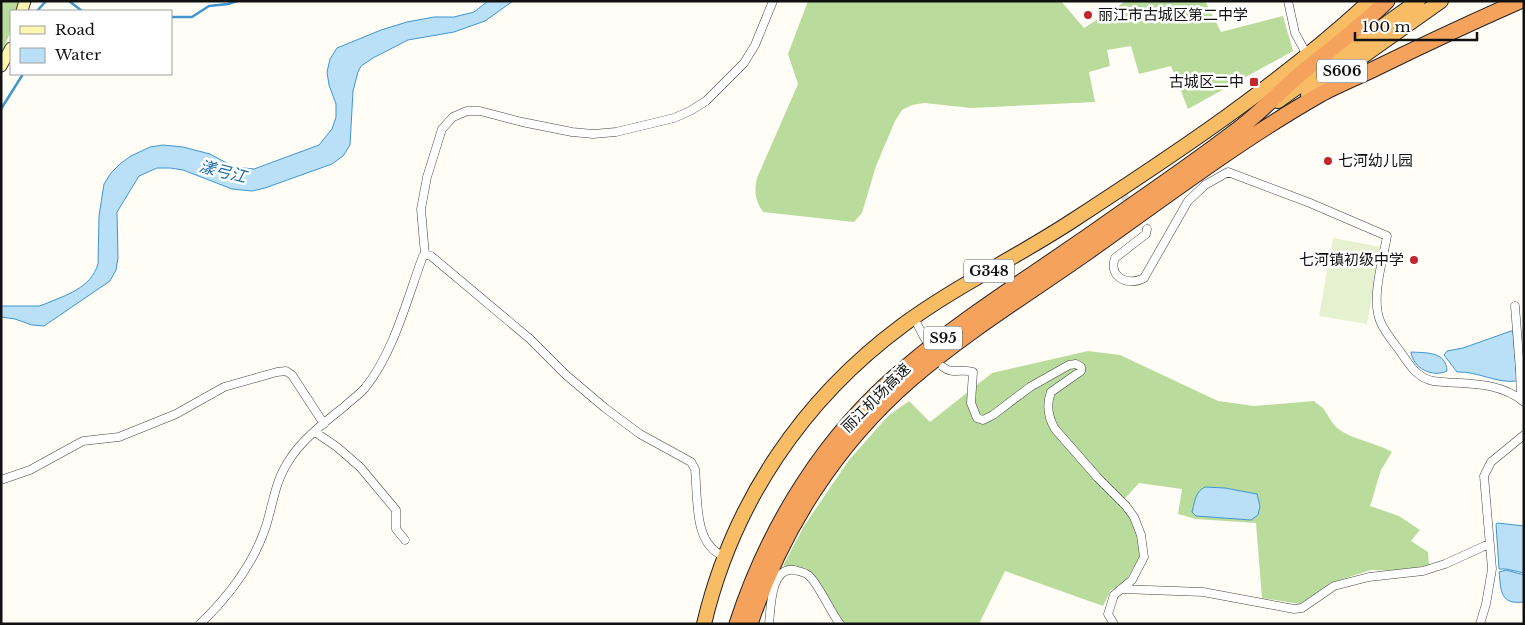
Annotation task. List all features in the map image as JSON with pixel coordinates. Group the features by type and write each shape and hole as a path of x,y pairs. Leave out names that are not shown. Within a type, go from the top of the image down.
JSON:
{"highway":[{"name":"G348","path":"704,624 724,556 750,500 776,457 802,422 850,370 884,340 914,318 1122,193 1237,110 1307,55 1370,1"},
{"path":"1239,137 1298,76 1367,21 1387,1"},
{"name":"S606","path":"1239,137 1418,1"},
{"name":"S606","path":"1239,137 1441,1"},
{"path":"1239,137 1441,36 1520,1"},
{"name":"丽江机场高速","path":"737,624 758,567 790,504 837,437 883,387 922,354 992,302 1239,137"},
{"name":"丽江机场高速","path":"750,624 770,572 800,511 847,445 892,396 930,364 1239,137"}],"main road":[{"path":"1,66 10,50"}],"street":[{"path":"200,624 230,591 250,560 266,525 273,495 280,476 293,454 363,390 380,365 391,343 423,256 425,255 421,209 427,177 442,129 453,117 467,111 480,111 547,127 593,134 616,132 674,118 706,101 744,63 756,46 773,1"},
{"path":"1288,1 1295,33 1307,55"},
{"path":"1344,24 1346,15 1359,1"},
{"path":"1147,229 1146,234 1115,258 1113,264 1114,271 1122,280 1133,282 1144,278 1188,201 1205,185 1228,172 1310,203 1387,236 1378,291 1378,315 1383,328 1412,368 1419,375 1431,380 1489,385 1503,389 1522,401"},
{"path":"425,255 431,256 530,339 566,375 605,408 640,434 691,462 695,469 701,531 708,546 724,556"},
{"path":"1516,306 1522,401"},
{"path":"914,318 925,339"},
{"path":"943,367 952,372 973,372 971,403 977,418 983,420 988,419 1030,387 1069,365 1078,364 1081,367 1081,372 1052,390 1048,403 1048,414 1055,429 1098,478 1126,506 1138,526 1144,557 1132,580 1114,594 1108,614 1114,624"},
{"path":"1,480 30,470 83,441 118,437 176,414 220,389 275,372 286,372 292,375 324,424"},
{"path":"315,432 347,455 366,474 396,510 396,529 405,540"},
{"path":"1480,624 1490,588 1492,570 1484,480 1485,471 1491,462 1524,435"},
{"path":"1121,588 1203,592 1294,609 1302,608 1334,586 1369,577 1423,571 1445,564 1489,544"},
{"path":"769,624 776,582 782,572 789,570 809,575 840,624"}],"green space":[{"path":"1,1 18,1 16,10 10,10 10,33 1,54"},
{"path":"808,1 1061,1 1084,28 1126,1 1205,1 1221,32 1283,16 1293,51 1188,109 1171,66 1139,74 1131,46 1107,50 1110,66 1089,72 1095,102 971,108 924,103 912,105 902,110 895,121 876,166 862,213 854,222 763,212 756,196 757,178 798,84 788,54"},
{"path":"1333,238 1381,247 1367,324 1319,316"},
{"path":"1088,351 1120,355 1218,401 1254,406 1314,401 1323,408 1335,426 1343,432 1392,452 1381,470 1370,506 1399,516 1420,530 1411,541 1428,552 1429,565 1404,571 1371,570 1330,583 1300,604 1262,598 1256,523 1196,519 1178,514 1182,489 1139,483 1120,504 1133,521 1141,547 1140,556 1124,584 1111,590 1103,606 1005,571 979,624 844,624 814,575 806,568 783,566 804,526 849,460 888,416 909,401 930,422 992,373"}],"water":[{"name":"漾弓江","path":"488,1 513,1 485,21 454,32 408,40 361,66 353,91 350,145 343,156 332,164 252,191 232,189 183,170 170,168 157,168 139,176 117,212 118,258 116,270 110,281 44,326 1,317 1,306 39,306 77,290 90,279 98,264 99,216 104,184 111,173 131,156 150,147 163,145 183,147 210,154 234,167 254,169 319,145 332,129 336,117 336,104 329,85 327,72 330,59 337,48 381,30 407,22 434,17 454,17 474,12"},
{"path":"1513,331 1517,381 1502,381 1472,373 1457,372 1444,355 1447,351 1463,348"},
{"path":"1411,352 1429,353 1439,356 1446,364 1447,371 1435,373 1424,370 1415,363"},
{"path":"1205,487 1225,488 1257,494 1260,506 1258,515 1251,520 1196,516 1192,512 1197,494"},
{"path":"1496,524 1524,526 1524,573 1499,569"},
{"path":"1506,570 1524,575 1524,602 1510,601 1503,595 1499,572"}],"waterway":[{"path":"38,10 46,1"},
{"path":"69,1 81,10"},
{"path":"172,17 192,17 209,6 237,1"},
{"path":"1,109 22,75"}],"tunnel":[{"path":"1124,196 1147,229"}],"place":[{"name":"丽江市古城区第二中学","path":"1088,15"},
{"name":"古城区二中","path":"1254,82"},
{"name":"七河幼儿园","path":"1328,161"},
{"name":"七河镇初级中学","path":"1414,260"}]}
